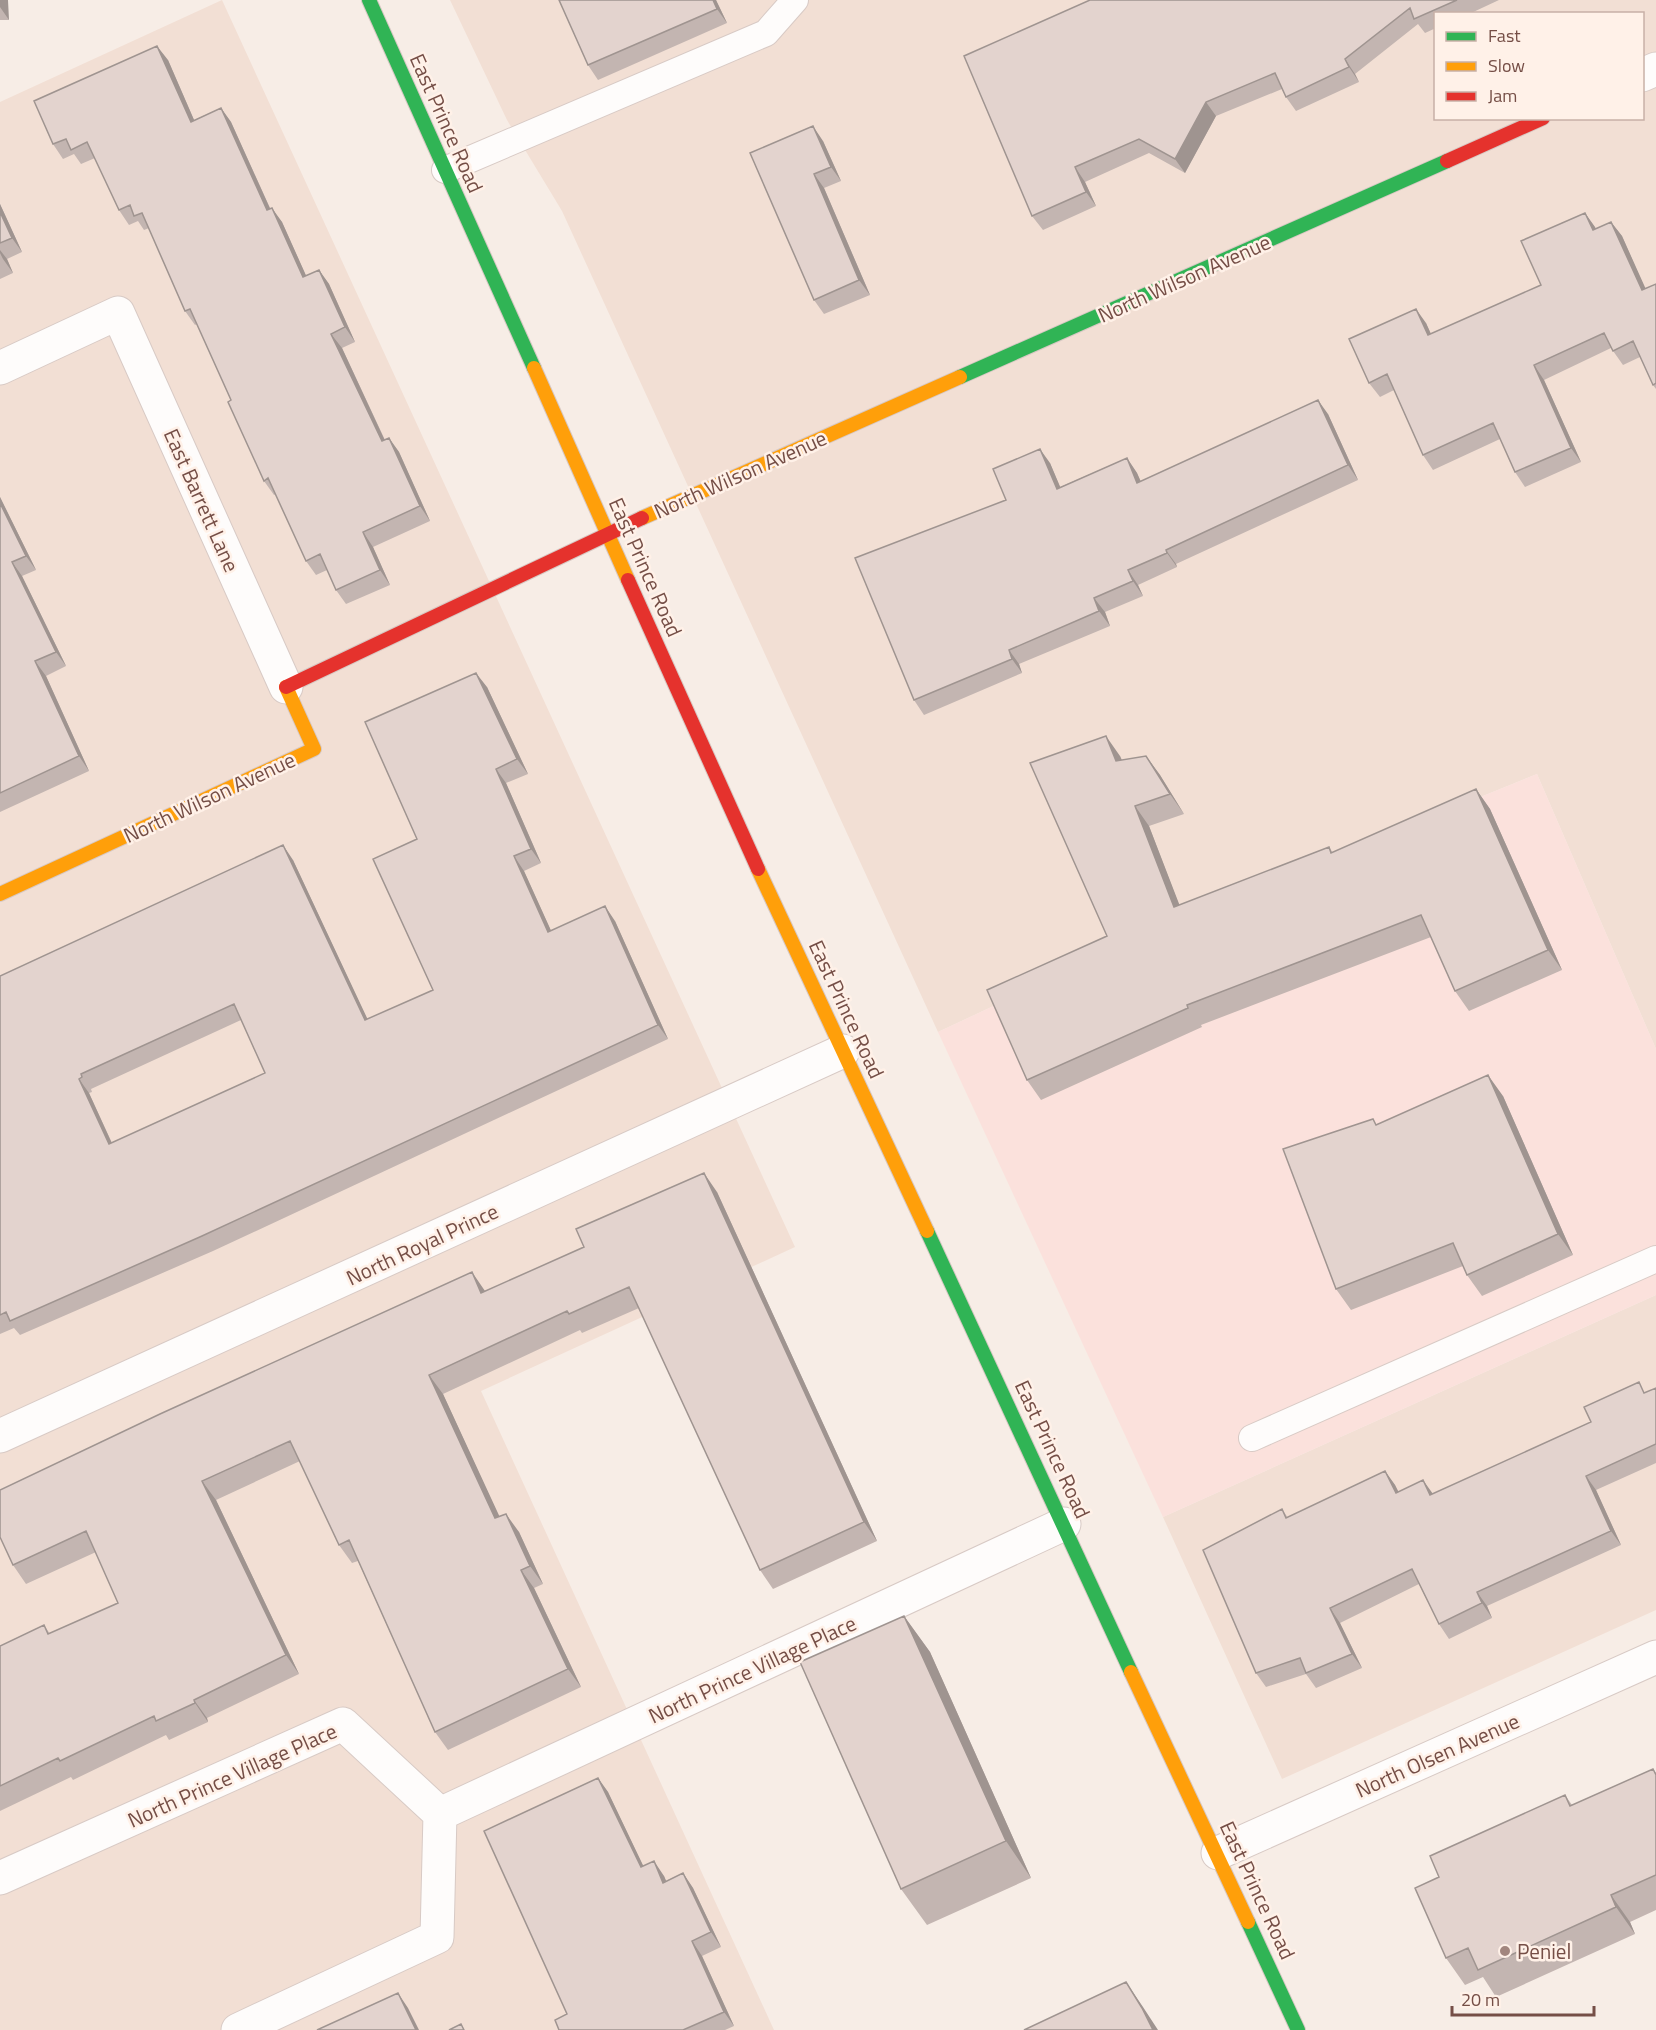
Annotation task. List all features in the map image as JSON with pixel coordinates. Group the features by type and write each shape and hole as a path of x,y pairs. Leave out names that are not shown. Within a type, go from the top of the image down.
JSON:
{"main road":[{"name":"East Prince Road","path":"369,0 725,797 1299,2030"},
{"name":"North Wilson Avenue","path":"0,894 314,749 286,687 608,533 1539,120"}],"street":[{"name":"East Barrett Lane","path":"0,368 118,313 286,687"},
{"name":"North Royal Prince","path":"0,1436 843,1051"},
{"name":"North Prince Village Place","path":"0,1878 344,1724 440,1814 1064,1524"},
{"name":"North Olsen Avenue","path":"1218,1853 1656,1657"},
{"path":"238,2030 437,1937 440,1814"}],"lane":[{"path":"445,170 766,33 795,0"},
{"path":"1252,1438 1656,1259"}],"shaded area":[{"path":"222,0 795,1247 481,1391 774,2030 0,2030 0,102"},
{"path":"450,0 1656,0 1656,1049 1537,774 1173,922 938,1032 562,211 507,120"},
{"path":"1537,774 1656,1049 1656,1295 1163,1517 938,1032 1173,922"},
{"path":"1656,1295 1656,1610 1282,1779 1163,1517"}],"building":[{"path":"559,0 713,0 717,9 588,65"},
{"path":"1090,0 1457,0 1414,19 1410,8 1345,59 1349,67 1286,97 1275,73 1206,102 1175,159 1139,139 1075,167 1086,192 1032,216 964,56"},
{"path":"157,46 191,122 221,108 267,210 272,208 303,277 319,270 345,327 331,334 382,441 389,438 420,506 363,532 380,570 336,590 320,554 306,561 268,478 264,481 228,402 231,400 190,309 185,311 142,213 134,216 130,205 119,210 87,142 71,150 66,139 53,144 34,101"},
{"path":"813,126 831,167 814,174 859,280 814,300 750,153"},
{"path":"0,212 12,238 0,243"},
{"path":"1585,213 1593,230 1611,222 1642,290 1656,284 1656,383 1653,385 1633,341 1613,351 1604,333 1534,365 1571,448 1515,472 1493,423 1423,455 1387,374 1369,383 1349,339 1416,309 1428,335 1541,285 1521,241"},
{"path":"1318,400 1348,465 1128,570 1133,581 1094,598 1099,611 1009,650 1012,659 914,700 855,558 1006,500 993,469 1040,449 1057,489 1127,458 1137,483"},
{"path":"0,503 26,556 12,562 56,652 35,661 79,756 0,793"},
{"path":"476,673 517,759 496,769 531,849 514,856 548,932 605,906 658,1025 202,1236 10,1321 6,1312 0,1315 0,976 283,845 365,1020 433,990 373,859 417,839 365,722","holes":["234,1004 265,1073 109,1144 79,1079 82,1077 81,1074"]},
{"path":"1106,736 1116,761 1146,756 1170,794 1135,806 1174,907 1329,847 1331,853 1476,789 1548,950 1455,991 1421,915 1187,1005 1188,1008 1027,1080 987,990 1107,936 1030,763"},
{"path":"1488,1075 1558,1234 1467,1275 1453,1243 1336,1289 1283,1149 1373,1119 1376,1125"},
{"path":"704,1173 864,1522 760,1570 629,1287 569,1314 567,1311 429,1375 495,1518 506,1514 530,1566 521,1570 568,1669 435,1732 349,1540 339,1545 290,1441 202,1481 286,1655 156,1721 154,1716 60,1761 58,1758 0,1786 0,1646 44,1625 48,1634 118,1603 86,1531 13,1565 0,1537 0,1490 160,1414 472,1272 481,1293 584,1247 576,1229"},
{"path":"1639,1382 1644,1393 1656,1388 1656,1444 1586,1476 1611,1531 1477,1592 1482,1603 1439,1624 1412,1569 1330,1608 1352,1654 1306,1673 1300,1658 1256,1673 1203,1550 1282,1509 1286,1518 1385,1471 1396,1493 1423,1480 1430,1495 1591,1422 1584,1407"},
{"path":"904,1616 1006,1841 901,1889 800,1662"},
{"path":"1653,1769 1656,1775 1656,1875 1611,1895 1616,1907 1478,1970 1468,1948 1446,1958 1415,1888 1439,1877 1430,1856 1565,1795 1570,1806"},
{"path":"598,1778 641,1867 654,1861 663,1883 683,1873 711,1932 692,1941 724,2012 683,2030 559,2030 555,2020 567,2014 484,1831"},
{"path":"1126,1982 1153,2030 1024,2030"},
{"path":"398,1993 416,2030 317,2030"},
{"path":"461,2024 464,2030 449,2030"}],"traffic: fast":[{"path":"369,0 534,368"},
{"path":"960,377 1447,161"},
{"path":"927,1231 1131,1672"},
{"path":"1248,1922 1298,2030"}],"traffic: slow":[{"path":"534,368 628,580"},
{"path":"642,518 960,377"},
{"path":"0,894 314,749 286,687"},
{"path":"758,869 927,1231"},
{"path":"1131,1672 1248,1922"}],"traffic: jam":[{"path":"1447,161 1539,120"},
{"path":"286,687 642,518"},
{"path":"628,580 758,869"}],"place":[{"name":"Peniel","path":"1505,1951"}]}
